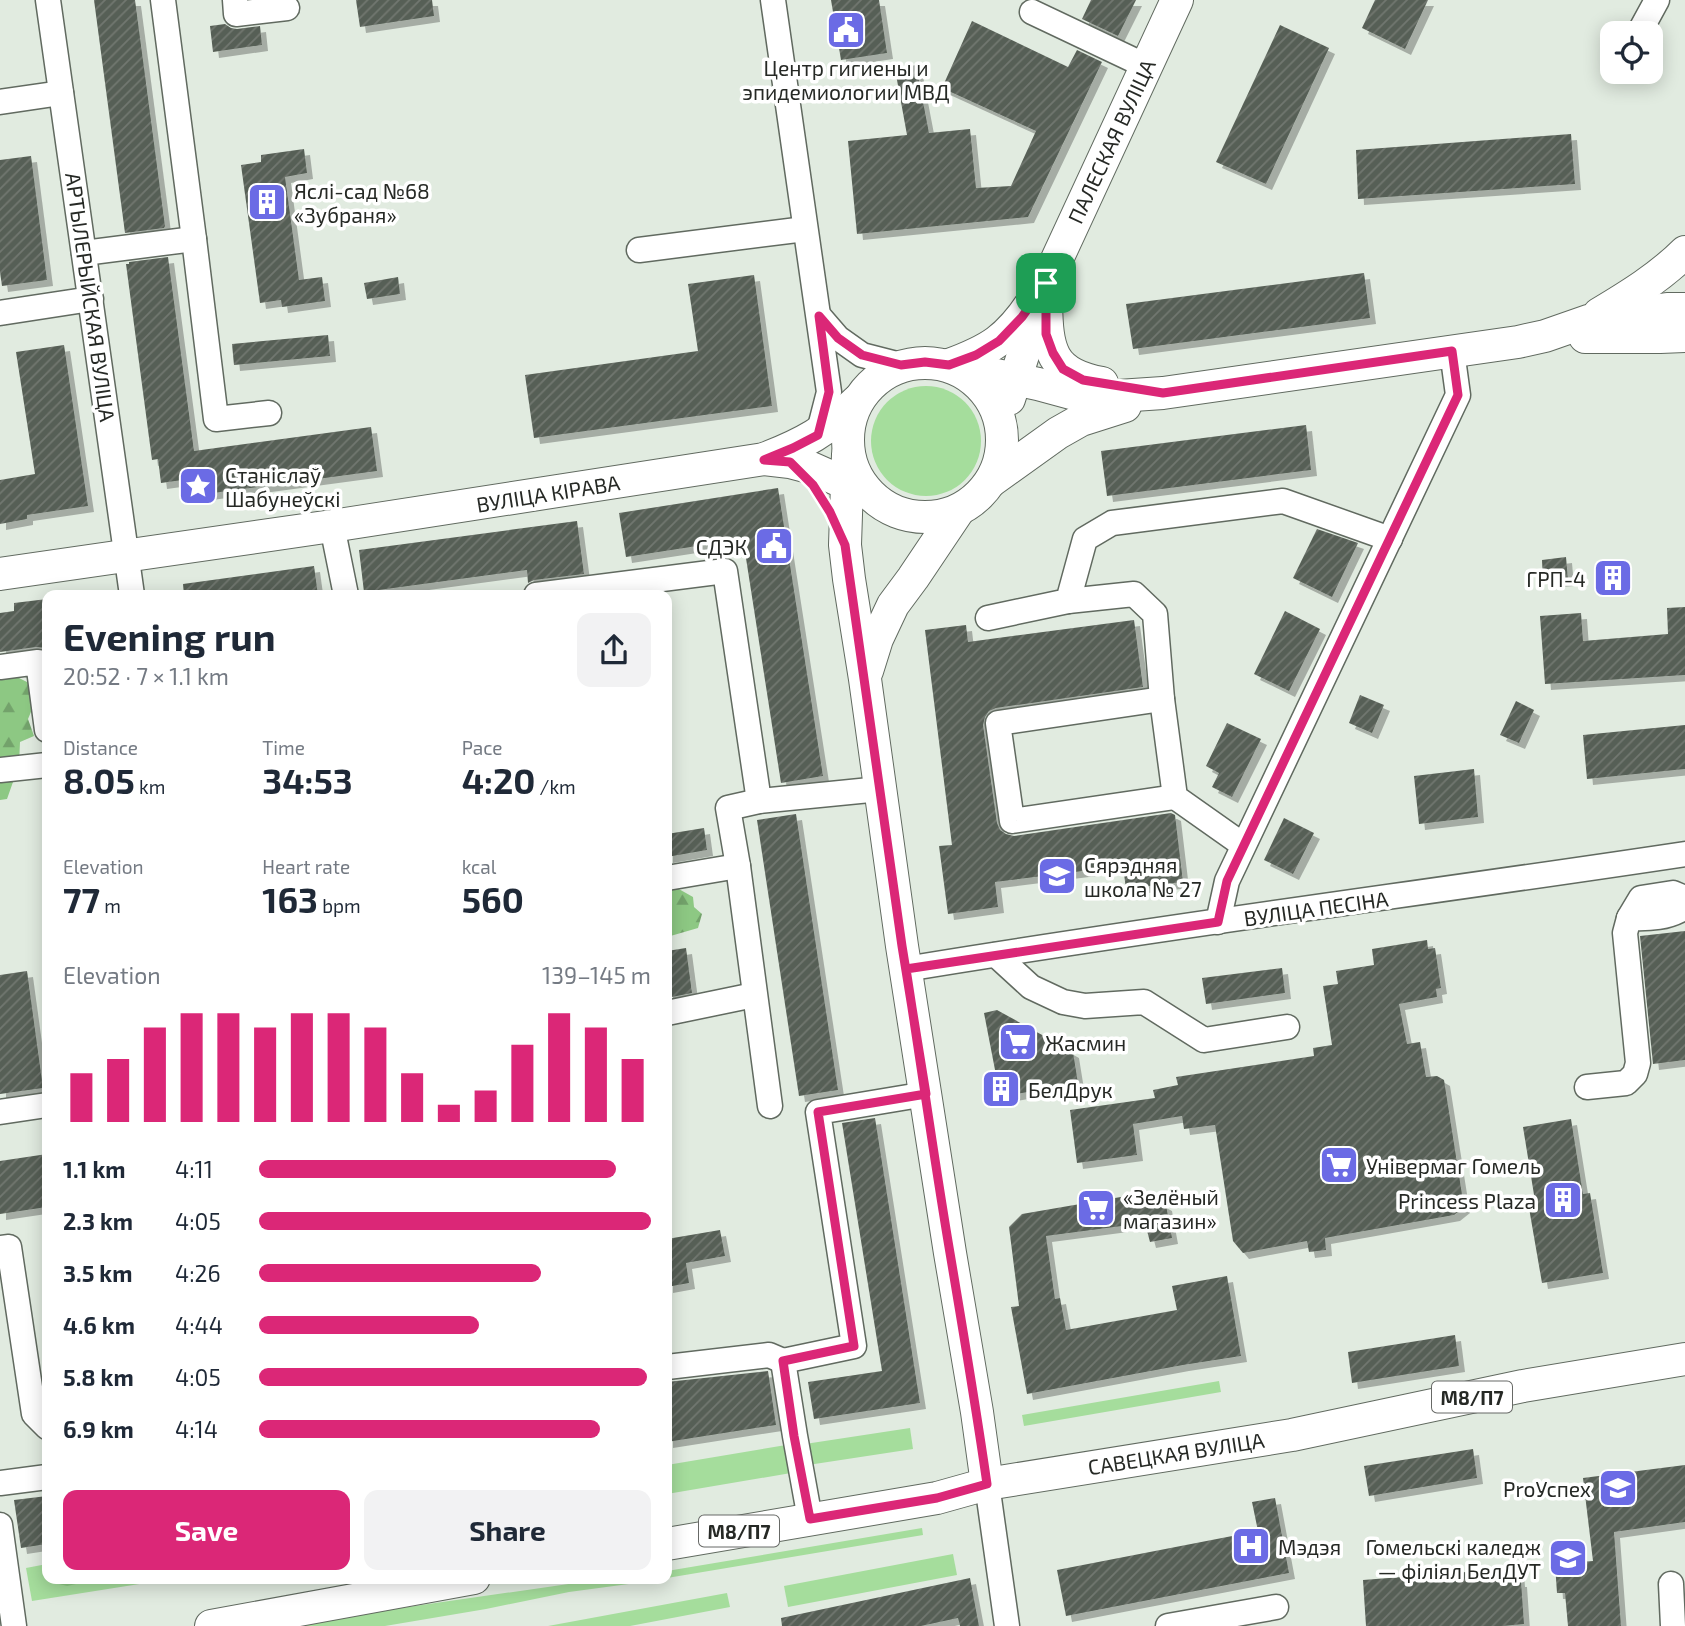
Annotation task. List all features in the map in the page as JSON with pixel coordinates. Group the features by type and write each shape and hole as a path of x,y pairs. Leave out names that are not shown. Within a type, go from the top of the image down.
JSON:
{"main road":[{"name":"ПАЛЕСКАЯ ВУЛІЦА","path":"1001,424 1046,283 1177,0"},
{"path":"1588,321 1637,291 1685,252"},
{"name":"ПАЛЕСКАЯ ВУЛІЦА","path":"949,365 976,355 999,341 1022,317 1046,283"},
{"path":"1046,283 1046,334 1063,369 1083,380 1163,393"},
{"path":"1545,336 1588,321 1667,309 1685,309"},
{"path":"845,545 854,477 843,397 901,365 925,362 949,365 1086,397 1103,397 1163,393 1545,336 1685,336"},
{"path":"949,365 973,378 991,398 1001,424 1002,453 991,481"},
{"path":"854,477 883,506 920,518 939,517 958,511 977,498 991,481 1058,433 1081,420 1163,393"},
{"name":"ВУЛІЦА КІРАВА","path":"777,461 838,420 843,397"},
{"path":"777,461 813,485 830,512 845,545 906,969 987,1484"},
{"name":"ВУЛІЦА КІРАВА","path":"0,574 777,461 854,477"},
{"path":"865,679 877,639 893,605 958,511"},
{"name":"САВЕЦКАЯ ВУЛІЦА","path":"672,1543 937,1498 987,1484 1292,1435 1523,1386 1685,1359"},
{"path":"211,1626 284,1620 447,1584"}],"street":[{"name":"АРТЫЛЕРЫЙСКАЯ ВУЛІЦА","path":"48,0 132,590"},
{"path":"163,0 216,419 269,413"},
{"path":"235,0 236,14 287,8"},
{"path":"773,0 819,316 843,397"},
{"path":"1646,21 1657,0"},
{"path":"1032,12 1146,66"},
{"path":"0,102 61,93"},
{"path":"639,250 805,229"},
{"path":"84,253 194,239"},
{"path":"0,313 91,299"},
{"path":"819,316 838,338 862,355 901,365"},
{"path":"1218,922 1227,881 1243,845 1458,395 1452,351"},
{"path":"1068,601 1085,539 1112,523 1283,501 1391,539"},
{"path":"332,526 345,590"},
{"path":"575,590 725,571 759,801"},
{"path":"988,618 1068,601 1134,594 1155,614 1175,797"},
{"path":"0,667 38,662 42,692"},
{"path":"1163,699 998,723 1012,821 1175,797 1243,845"},
{"path":"0,770 42,766"},
{"path":"770,1106 728,808 759,801 880,789"},
{"name":"ВУЛІЦА ПЕСІНА","path":"906,969 1685,854"},
{"path":"672,877 738,866"},
{"path":"1587,1087 1626,1083 1635,1074 1638,1063 1626,933 1629,918 1641,898 1673,893 1685,898"},
{"path":"1629,918 1645,919 1675,914 1685,907"},
{"path":"996,956 1031,987 1063,1002 1085,1006 1144,1002 1204,1040 1287,1027"},
{"path":"672,1012 754,995"},
{"path":"672,1366 769,1355 783,1361 854,1346 818,1112 926,1094"},
{"path":"0,1112 42,1106"},
{"path":"0,1248 9,1247 34,1413 42,1422"},
{"path":"783,1361 810,1519"},
{"path":"0,1483 42,1478"},
{"path":"987,1484 1007,1626"},
{"path":"0,1525 14,1626"},
{"path":"1671,1584 1673,1626"},
{"path":"1168,1626 1276,1607"}],"green space":[{"path":"926,386 947,391 965,402 976,420 981,441 976,462 965,480 947,491 926,496 905,491 887,480 876,462 871,441 876,420 887,402 905,391"},
{"path":"9,673 29,683 33,707 28,719 34,736 20,742 19,765 7,799 0,800 0,678"},
{"path":"672,886 693,897 694,907 702,914 698,928 672,936"},
{"path":"1219,1381 1221,1392 1024,1426 1022,1415"},
{"path":"910,1428 913,1449 808,1465 805,1444"},
{"path":"786,1445 791,1473 672,1493 672,1464"},
{"path":"922,1528 923,1535 672,1577 672,1570"},
{"path":"953,1554 957,1575 788,1607 784,1586"},
{"path":"42,1565 42,1584 139,1584 32,1601 26,1568"},
{"path":"568,1584 629,1584 569,1592 385,1626 298,1626 297,1623"},
{"path":"727,1593 730,1607 630,1626 548,1626"}],"building":[{"path":"94,0 135,0 164,228 125,233"},
{"path":"356,0 432,0 434,16 360,27"},
{"path":"831,0 879,0 887,53 841,60"},
{"path":"1091,0 1136,0 1118,36 1082,19"},
{"path":"1375,0 1428,0 1405,49 1362,28"},
{"path":"972,21 1068,67 1077,50 1102,62 1028,217 857,234 848,141 907,135 895,69 916,65 929,133 970,129 976,188 1011,186 1036,131 942,88"},
{"path":"225,24 237,29 260,26 262,45 213,52 210,26"},
{"path":"1280,25 1329,48 1266,184 1216,162"},
{"path":"1571,134 1575,184 1358,199 1356,150"},
{"name":"Яслі-сад №68 «Зубраня»","path":"304,149 307,173 285,177 299,280 322,277 325,301 282,307 281,300 260,303 241,165 261,162 261,155"},
{"path":"31,156 47,280 2,286 0,160"},
{"path":"168,257 194,451 371,427 377,471 199,495 197,478 161,483 158,459 152,460 126,264"},
{"path":"1364,273 1370,318 1133,349 1126,304"},
{"path":"754,275 772,406 534,438 525,375 698,351 688,284"},
{"path":"398,277 400,294 367,299 364,283"},
{"path":"328,335 330,356 234,365 232,344"},
{"path":"64,345 88,506 27,515 27,519 0,524 0,480 35,474 16,352"},
{"path":"1306,425 1311,470 1107,496 1101,451"},
{"path":"778,488 823,776 781,783 743,539 626,557 619,513"},
{"path":"577,521 584,574 528,583 527,570 364,590 359,550"},
{"path":"1317,529 1358,543 1332,597 1293,578"},
{"path":"1566,557 1568,580 1543,582 1542,560"},
{"path":"314,566 317,590 184,590 183,584"},
{"path":"42,600 42,648 0,652 0,613 14,611 14,603"},
{"path":"1685,607 1685,675 1545,684 1540,616 1581,613 1583,641 1668,634 1667,608"},
{"path":"1285,611 1320,629 1289,691 1254,674"},
{"path":"1134,620 1143,687 989,711 983,725 997,823 1000,830 1014,836 1171,813 1175,815 1183,882 1126,889 1123,866 995,882 998,907 948,914 939,846 952,845 925,630 966,625 968,642"},
{"path":"1360,695 1384,705 1372,733 1349,723"},
{"path":"1516,701 1534,710 1519,743 1500,735"},
{"path":"1227,723 1261,739 1232,797 1212,787 1219,773 1206,766"},
{"path":"1685,725 1685,769 1587,779 1583,735"},
{"path":"1474,769 1478,817 1419,824 1414,776"},
{"path":"796,814 838,1090 799,1096 757,820"},
{"path":"1284,818 1314,833 1293,874 1264,860"},
{"path":"704,828 707,850 672,856 672,833"},
{"path":"1685,931 1685,1060 1653,1064 1640,936"},
{"path":"1427,940 1428,949 1435,948 1441,988 1436,989 1437,997 1399,1004 1407,1044 1420,1042 1426,1077 1437,1076 1444,1080 1464,1207 1454,1215 1325,1238 1326,1250 1309,1252 1307,1241 1243,1253 1233,1241 1215,1125 1184,1129 1182,1116 1133,1124 1137,1155 1077,1163 1070,1110 1155,1098 1153,1090 1178,1085 1176,1077 1314,1056 1313,1048 1332,1045 1323,986 1338,984 1336,971 1374,965 1372,949"},
{"path":"686,948 692,993 672,997 672,950"},
{"path":"1282,968 1285,993 1206,1004 1202,978"},
{"path":"27,971 42,1088 0,1094 0,975"},
{"path":"997,1010 1073,1052 1078,1083 1011,1095 1010,1092 998,1093 984,1013"},
{"path":"875,1118 920,1403 814,1419 808,1382 882,1371 842,1123"},
{"name":"Princess Plaza","path":"1571,1119 1583,1194 1590,1193 1603,1273 1542,1283 1529,1208 1536,1207 1523,1127"},
{"path":"42,1155 42,1208 0,1214 0,1161"},
{"path":"1144,1193 1166,1205 1172,1238 1150,1242 1145,1223 1046,1236 1055,1299 1060,1298 1066,1330 1177,1310 1172,1286 1227,1276 1241,1356 1027,1394 1011,1307 1019,1306 1009,1227 1022,1214"},
{"path":"720,1230 725,1256 686,1263 689,1283 672,1286 672,1238"},
{"path":"1455,1335 1459,1366 1352,1383 1348,1352"},
{"path":"768,1371 776,1425 672,1441 672,1381"},
{"path":"1473,1449 1477,1478 1369,1496 1364,1466"},
{"path":"1685,1465 1685,1522 1614,1532 1621,1626 1568,1626 1565,1593 1557,1593 1555,1564 1593,1561 1583,1478"},
{"path":"42,1497 42,1545 21,1548 14,1500"},
{"path":"1275,1498 1289,1573 1066,1616 1057,1570 1258,1531 1252,1502"},
{"path":"1518,1568 1524,1624 1366,1626 1363,1580"},
{"path":"970,1578 979,1626 960,1626 958,1618 921,1626 782,1626 781,1618"}],"place":[{"name":"Центр гигиены и эпидемиологии МВД","path":"846,30"},
{"name":"Яслі-сад №68 «Зубраня»","path":"267,202"},
{"name":"Станіслаў Шабунеўскі","path":"198,486"},
{"name":"СДЭК","path":"774,546"},
{"name":"ГРП-4","path":"1613,578"},
{"name":"Сярэдняя школа № 27","path":"1057,876"},
{"name":"Жасмин","path":"1018,1042"},
{"name":"БелДрук","path":"1001,1089"},
{"name":"Універмаг Гомель","path":"1339,1165"},
{"name":"Princess Plaza","path":"1563,1200"},
{"name":"«Зелёный магазин»","path":"1096,1208"},
{"name":"ProУспех","path":"1618,1488"},
{"name":"Мэдэя","path":"1251,1546"},
{"name":"Гомельскі каледж — філіял БелДУТ","path":"1568,1558"}],"route":[{"path":"1046,283 1046,334 1053,353 1063,369 1083,380 1163,393 1452,351 1458,395 1243,845 1227,881 1218,922 906,969 977,1412 987,1484 937,1498 810,1519 783,1361 854,1346 818,1112 926,1094 902,946 845,545 830,512 813,485 790,462 764,460 818,435 829,392 819,316 838,338 862,355 901,365 925,362 949,365 976,355 999,341 1022,317 1046,283"}]}
